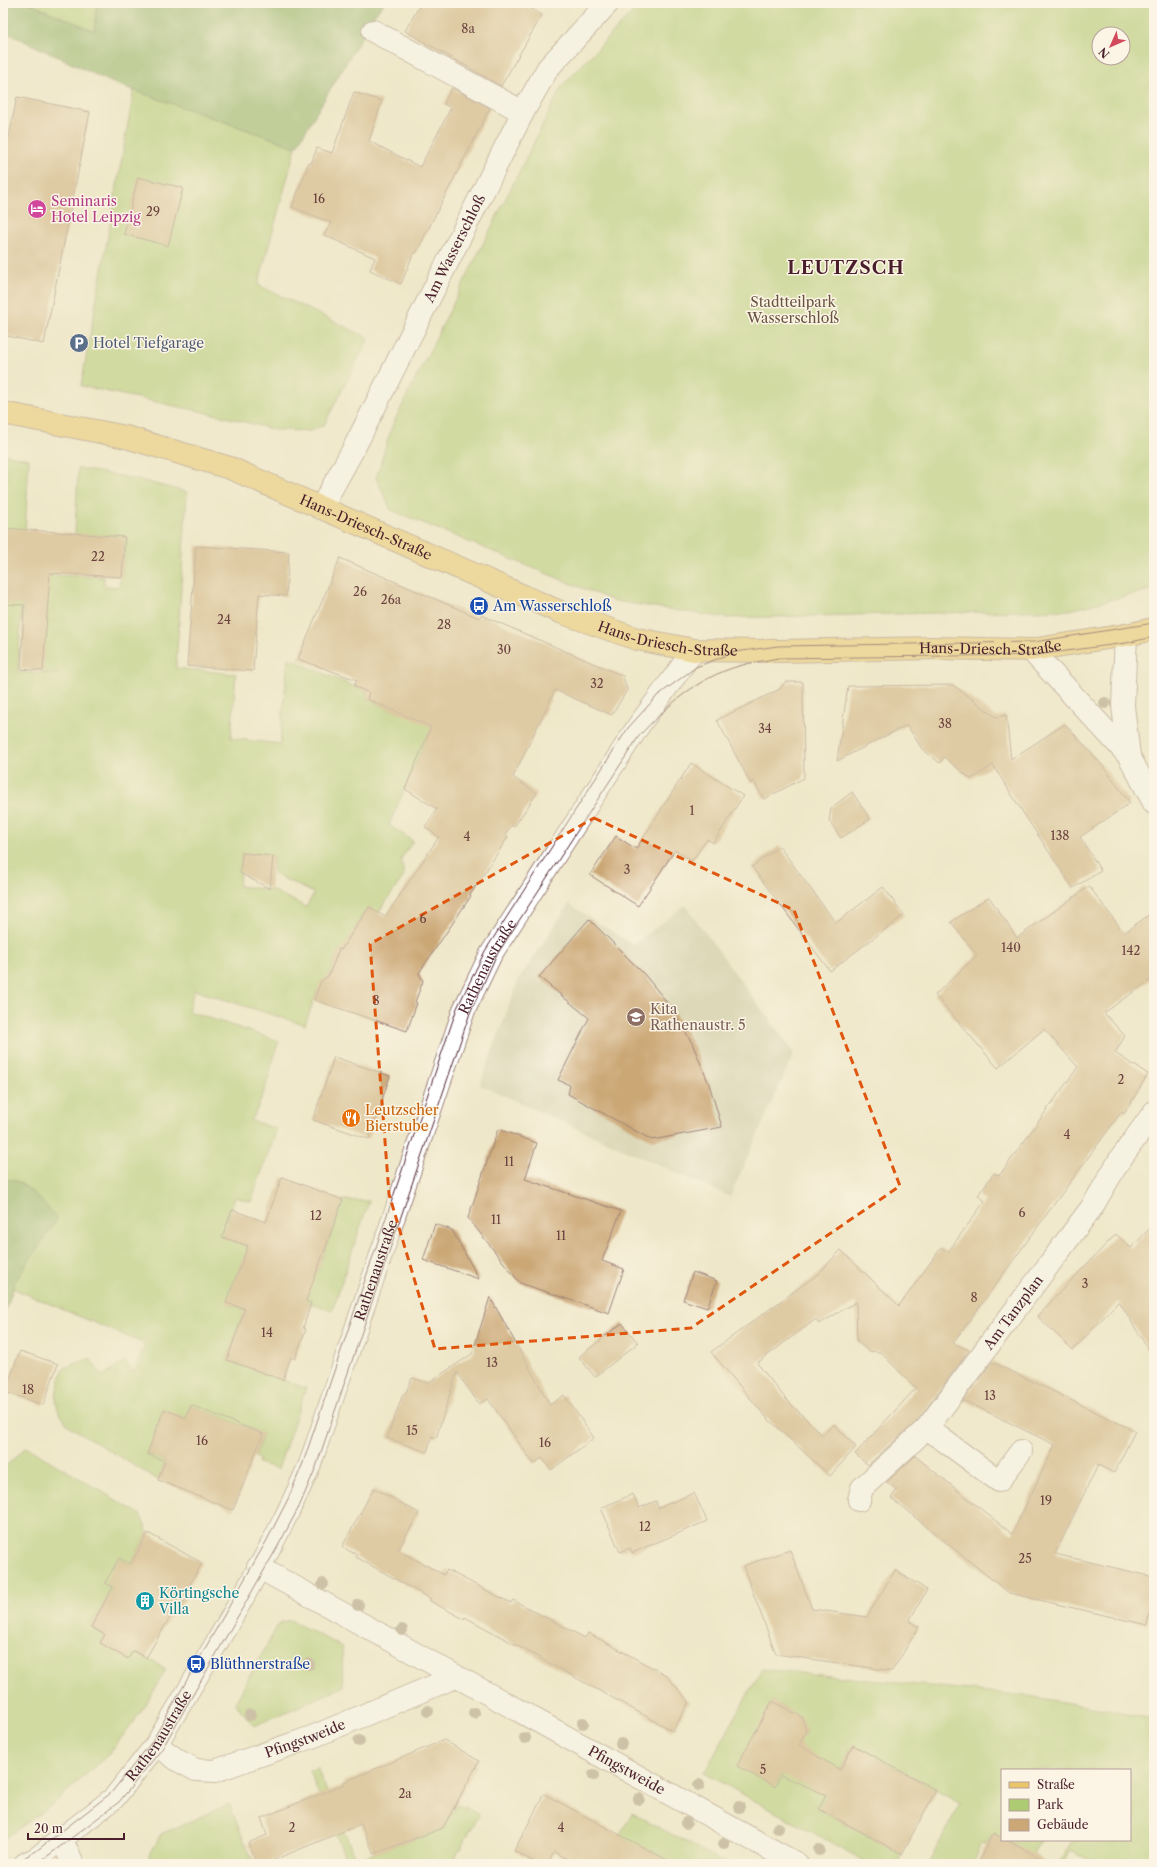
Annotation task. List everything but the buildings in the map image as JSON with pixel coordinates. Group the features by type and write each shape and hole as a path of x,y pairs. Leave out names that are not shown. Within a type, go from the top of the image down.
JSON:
{"main road":[{"name":"Hans-Driesch-Straße","path":"3,412 126,437 230,468 590,623 638,639 694,650 779,651 934,648 1031,650 1126,635 1154,629"}],"street":[{"name":"Am Wasserschloß","path":"321,508 354,448 523,112 548,68 608,3"},
{"path":"373,31 523,112"},
{"path":"1126,635 1123,706 1129,756"},
{"name":"Rathenaustraße","path":"25,1864 37,1858 114,1798 156,1745 258,1568 294,1501 310,1464 464,1010 491,954 635,732 694,650"},
{"path":"1031,650 1129,756 1154,804"},
{"name":"Am Tanzplan","path":"859,1500 862,1488 927,1428 1092,1207 1119,1161 1154,1112"},
{"path":"927,1428 999,1481 1021,1451"},
{"name":"Pfingstweide","path":"258,1568 797,1864"},
{"name":"Pfingstweide","path":"156,1745 179,1761 196,1770 216,1771 312,1737 455,1677"},
{"path":"60,1840 68,1852 73,1864"}],"highlighted area":[{"path":"594,818 794,910 900,1186 691,1328 435,1349 389,1194 370,944"}],"shaded area":[{"name":"Kita Rathenaustr. 5","path":"569,904 633,945 685,905 794,1053 730,1197 480,1085 518,981"}],"green space":[{"path":"3,3 28,3 94,31 97,3 384,3 374,16 296,147 113,83 3,31"},
{"path":"28,3 97,3 94,31"},
{"name":"Stadtteilpark Wasserschloß","path":"641,3 1154,3 1154,589 1070,610 727,618 614,601 391,510 376,478 392,426 562,86"},
{"path":"134,90 296,147 258,285 369,338 324,425 310,431 275,430 222,416 81,386"},
{"path":"3,454 29,459 18,672 60,674 42,673 43,641 45,637 46,622 22,621 26,574 104,577 104,586 119,587 120,577 122,577 125,537 75,534 78,468 135,479 187,492 176,668 236,674 231,738 280,744 288,658 367,692 367,699 395,711 434,721 389,825 413,841 401,859 404,876 378,913 369,907 354,929 382,943 376,962 339,949 329,975 319,991 317,991 305,1025 194,990 188,1011 279,1041 259,1105 250,1120 277,1129 251,1202 235,1197 222,1237 317,1271 343,1200 369,1201 332,1311 237,1276 227,1303 245,1309 227,1360 306,1388 278,1469 258,1463 259,1459 255,1457 263,1434 191,1405 186,1418 164,1410 147,1454 165,1461 158,1480 69,1426 59,1411 56,1398 58,1385 64,1368 90,1358 102,1376 125,1361 134,1373 145,1344 7,1286 3,1224","holes":["242,853 273,856 274,874 314,893 306,907 272,890 239,886"]},
{"path":"3,1179 11,1180 26,1187 58,1218 16,1280 3,1318"},
{"path":"26,1447 140,1514 148,1533 131,1564 119,1558 113,1587 91,1627 105,1635 100,1643 128,1659 133,1651 166,1669 146,1705 110,1753 53,1804 3,1840 3,1463 7,1465"},
{"path":"290,1620 342,1647 343,1687 254,1726 235,1703 279,1623"},
{"path":"762,1669 1029,1696 1154,1718 1154,1864 1097,1864 1071,1850 1064,1864 1060,1864 1072,1841 1131,1841 1131,1769 1001,1769 1001,1837 993,1833 987,1844 983,1843 972,1864 928,1864 961,1803 853,1745 819,1809 902,1854 897,1864 870,1864 704,1773","holes":["772,1701 788,1710 801,1721 806,1731 799,1744 800,1746 775,1786"]},
{"path":"317,1768 356,1860 443,1828 457,1804 479,1814 452,1864 348,1864 309,1771"},
{"path":"229,1804 254,1864 145,1864 161,1834"},
{"path":"632,1813 727,1864 645,1864 620,1835"},
{"path":"1008,1841 1040,1841 1028,1864 1017,1846"}],"tram line":[{"path":"13,1864 36,1851 111,1793 151,1743 267,1540 288,1499 303,1463 457,1008 485,951 628,728 657,696 696,667 735,652 778,646 1034,642 1154,623"},
{"path":"37,1864 119,1802 162,1749 299,1507 316,1467 470,1013 496,956 639,736 672,703 697,685 724,671 778,658 1036,655 1126,643 1154,637"}],"place":[{"name":"Seminaris Hotel Leipzig","path":"37,209"},
{"name":"Hotel Tiefgarage","path":"79,343"},
{"name":"Am Wasserschloß","path":"479,606"},
{"name":"Kita Rathenaustr. 5","path":"636,1017"},
{"name":"Leutzscher Bierstube","path":"351,1118"},
{"name":"Körtingsche Villa","path":"145,1601"},
{"name":"Blüthnerstraße","path":"196,1664"}],"district":[{"name":"LEUTZSCH","path":"846,268"}]}
